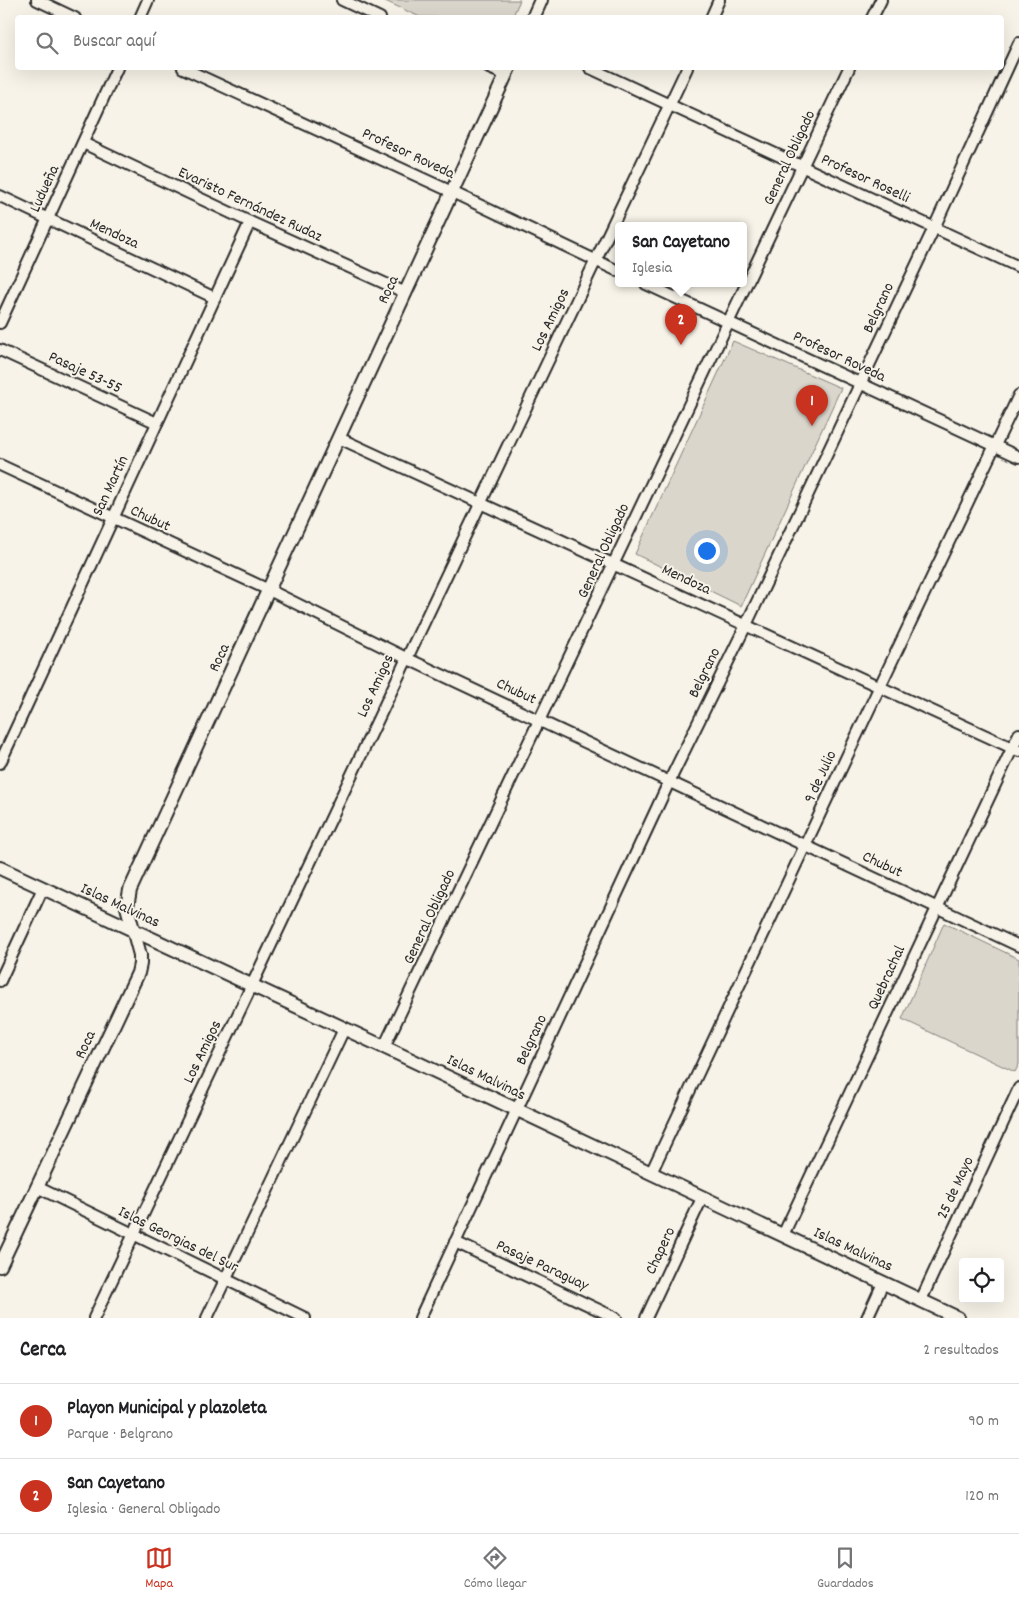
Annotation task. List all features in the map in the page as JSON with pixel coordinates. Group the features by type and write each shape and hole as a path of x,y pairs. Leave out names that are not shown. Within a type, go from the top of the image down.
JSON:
{"street":[{"path":"37,0 69,15"},
{"path":"141,15 148,0"},
{"path":"344,0 374,15"},
{"path":"534,15 541,0"},
{"path":"712,15 719,0"},
{"path":"873,15 880,0"},
{"name":"Belgrano","path":"420,1318 669,782 746,625 934,228 1019,43"},
{"name":"Ludueña","path":"0,323 116,70"},
{"name":"Profesor Roveda","path":"187,70 615,270"},
{"name":"Profesor Roselli","path":"594,70 1019,266"},
{"name":"Los Amigos","path":"94,1318 686,70"},
{"name":"General Obligado","path":"747,284 848,70"},
{"name":"Roca","path":"0,1266 138,973 140,955 127,907 130,890 507,71"},
{"name":"Evaristo Fernández Rudaz","path":"83,142 250,222 406,293"},
{"name":"Mendoza","path":"0,196 215,298"},
{"name":"San Martín","path":"0,763 250,222"},
{"name":"Profesor Roveda","path":"653,287 1019,457"},
{"name":"General Obligado","path":"384,1047 746,287"},
{"name":"Pasaje 53-55","path":"0,350 157,423"},
{"name":"9 de Julio","path":"651,1173 1019,395"},
{"name":"Mendoza","path":"339,438 1016,749"},
{"name":"Chubut","path":"0,465 269,590 406,658 1019,946"},
{"name":"Quebrachal","path":"783,1236 936,908 1016,749 1019,734"},
{"name":"Islas Malvinas","path":"0,868 958,1318"},
{"path":"0,981 43,888"},
{"path":"207,1318 344,1029"},
{"name":"25 de Mayo","path":"920,1300 1019,1088"},
{"name":"Islas Georgias del Sur","path":"37,1187 305,1318"},
{"name":"Chapero","path":"647,1318 702,1198"},
{"name":"Pasaje Paraguay","path":"455,1242 616,1318"},
{"path":"867,1318 883,1283"}],"shaded area":[{"path":"383,0 520,0 513,15 416,15"},
{"path":"733,341 841,388 741,606 635,554"},
{"path":"944,923 1019,959 1019,1064 1015,1072 902,1019"}],"place":[{"name":"San Cayetano","path":"681,345"},
{"name":"Playon Municipal y plazoleta","path":"812,426"}]}
